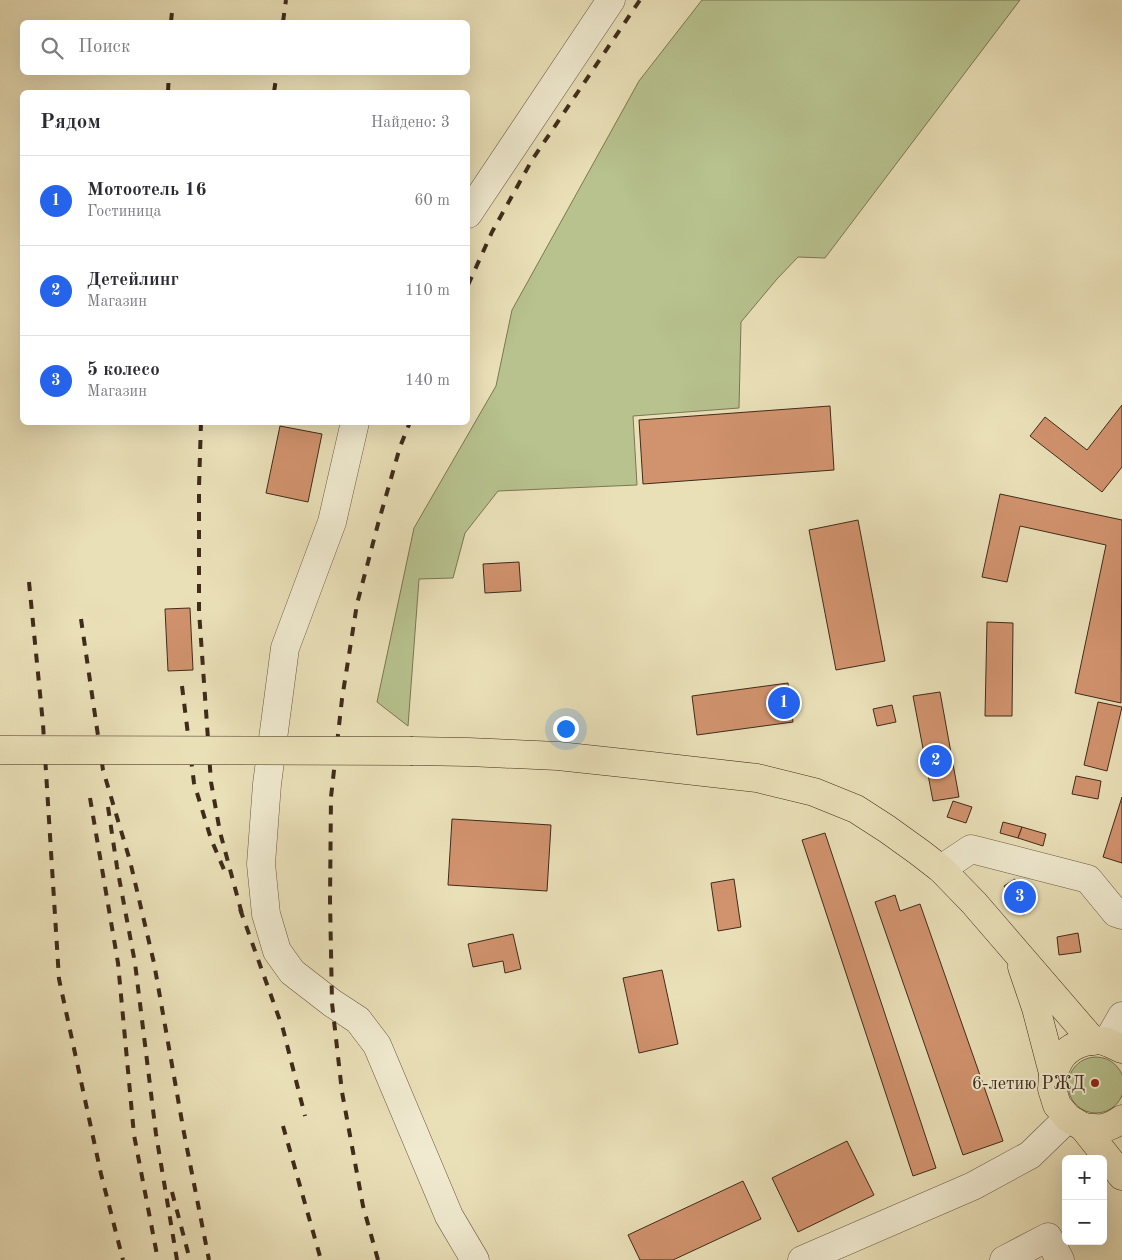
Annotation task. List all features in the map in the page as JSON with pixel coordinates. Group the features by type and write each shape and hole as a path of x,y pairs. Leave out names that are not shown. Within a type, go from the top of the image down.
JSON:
{"main road":[{"path":"0,750 413,751 558,756 757,778 814,792 856,810 911,846 941,869 1017,952 1107,1044"},
{"path":"1017,952 1036,1008 1054,1073"},
{"path":"1107,1044 1076,1046 1063,1055 1054,1073 1052,1089 1057,1105 1076,1123 1122,1176"},
{"path":"1076,1123 1101,1129 1112,1126 1122,1120"}],"street":[{"path":"470,211 611,0"},
{"path":"354,425 332,522 285,648 267,784 261,864 266,914 277,951 292,972 332,1004 358,1020 377,1045 449,1216 475,1260"},
{"path":"941,869 971,848 1088,879 1116,913 1122,915"},
{"path":"1107,1044 1122,1016"},
{"path":"802,1260 973,1186 1030,1156 1076,1123"},
{"path":"1004,1260 1048,1237 1060,1260"}],"green space":[{"path":"702,0 1020,0 825,258 798,257 741,322 739,408 633,416 637,485 498,491 465,533 453,578 419,579 408,726 377,702 414,528 496,386 512,310 639,81"},
{"path":"1096,1057 1107,1059 1116,1065 1122,1074 1122,1096 1116,1105 1107,1111 1096,1113 1085,1111 1076,1105 1070,1096 1068,1085 1070,1074 1076,1065 1085,1059"}],"building":[{"path":"1122,405 1122,467 1102,492 1030,436 1045,417 1087,450"},
{"path":"830,406 834,470 643,484 639,420"},
{"path":"280,426 322,434 308,502 266,493"},
{"path":"1000,494 1122,520 1121,703 1075,693 1106,545 1020,526 1007,582 982,577"},
{"path":"858,520 885,661 836,670 809,530"},
{"path":"519,562 521,591 485,593 483,564"},
{"path":"190,608 193,670 168,671 165,609"},
{"path":"987,622 1013,623 1012,716 985,716"},
{"path":"788,683 793,722 697,735 692,696"},
{"path":"940,692 959,797 933,801 913,696"},
{"path":"1098,702 1122,707 1107,771 1084,765"},
{"path":"892,705 896,722 877,726 873,709"},
{"path":"1076,776 1101,781 1098,799 1072,794"},
{"path":"1122,797 1122,863 1103,857"},
{"path":"953,801 972,807 966,823 947,817"},
{"path":"452,819 551,825 547,891 448,885"},
{"path":"1003,822 1022,827 1018,838 1000,833"},
{"path":"1022,827 1046,834 1043,846 1018,838"},
{"path":"825,833 936,1168 913,1176 802,840"},
{"path":"734,879 741,927 718,931 711,883"},
{"path":"1015,879 1034,908 1023,915 1004,886"},
{"path":"895,895 900,911 920,904 1003,1141 963,1155 875,902"},
{"path":"1078,933 1081,952 1059,955 1057,937"},
{"path":"513,934 521,969 505,973 503,961 473,967 468,944"},
{"path":"662,970 678,1044 639,1053 623,978"},
{"path":"847,1141 874,1195 798,1232 772,1178"},
{"path":"743,1181 761,1219 673,1260 640,1260 628,1235"}],"railway":[{"path":"283,20 286,0"},
{"path":"470,281 492,232 532,160 640,0"},
{"path":"171,20 172,12"},
{"path":"168,90 169,75"},
{"path":"274,90 277,75"},
{"path":"201,425 199,611 211,782 220,832 242,914"},
{"path":"378,1260 363,1206 342,1092 332,1003 331,797 342,699 357,604 400,447 409,425"},
{"path":"29,582 43,724 59,979 101,1174 123,1260"},
{"path":"81,619 103,770 130,861 154,963 209,1260"},
{"path":"182,686 194,783 211,839 225,872"},
{"path":"90,798 118,963 134,1135 158,1260"},
{"path":"108,807 135,963 156,1134 177,1260"},
{"path":"240,909 283,1029 305,1116"},
{"path":"283,1126 321,1260"},
{"path":"172,1192 190,1260"}],"place":[{"name":"Мотоотель 16","path":"784,703"},
{"name":"Детейлинг","path":"936,761"},
{"name":"5 колесо","path":"1020,897"},
{"name":"6-летию РЖД","path":"1095,1083"}]}
